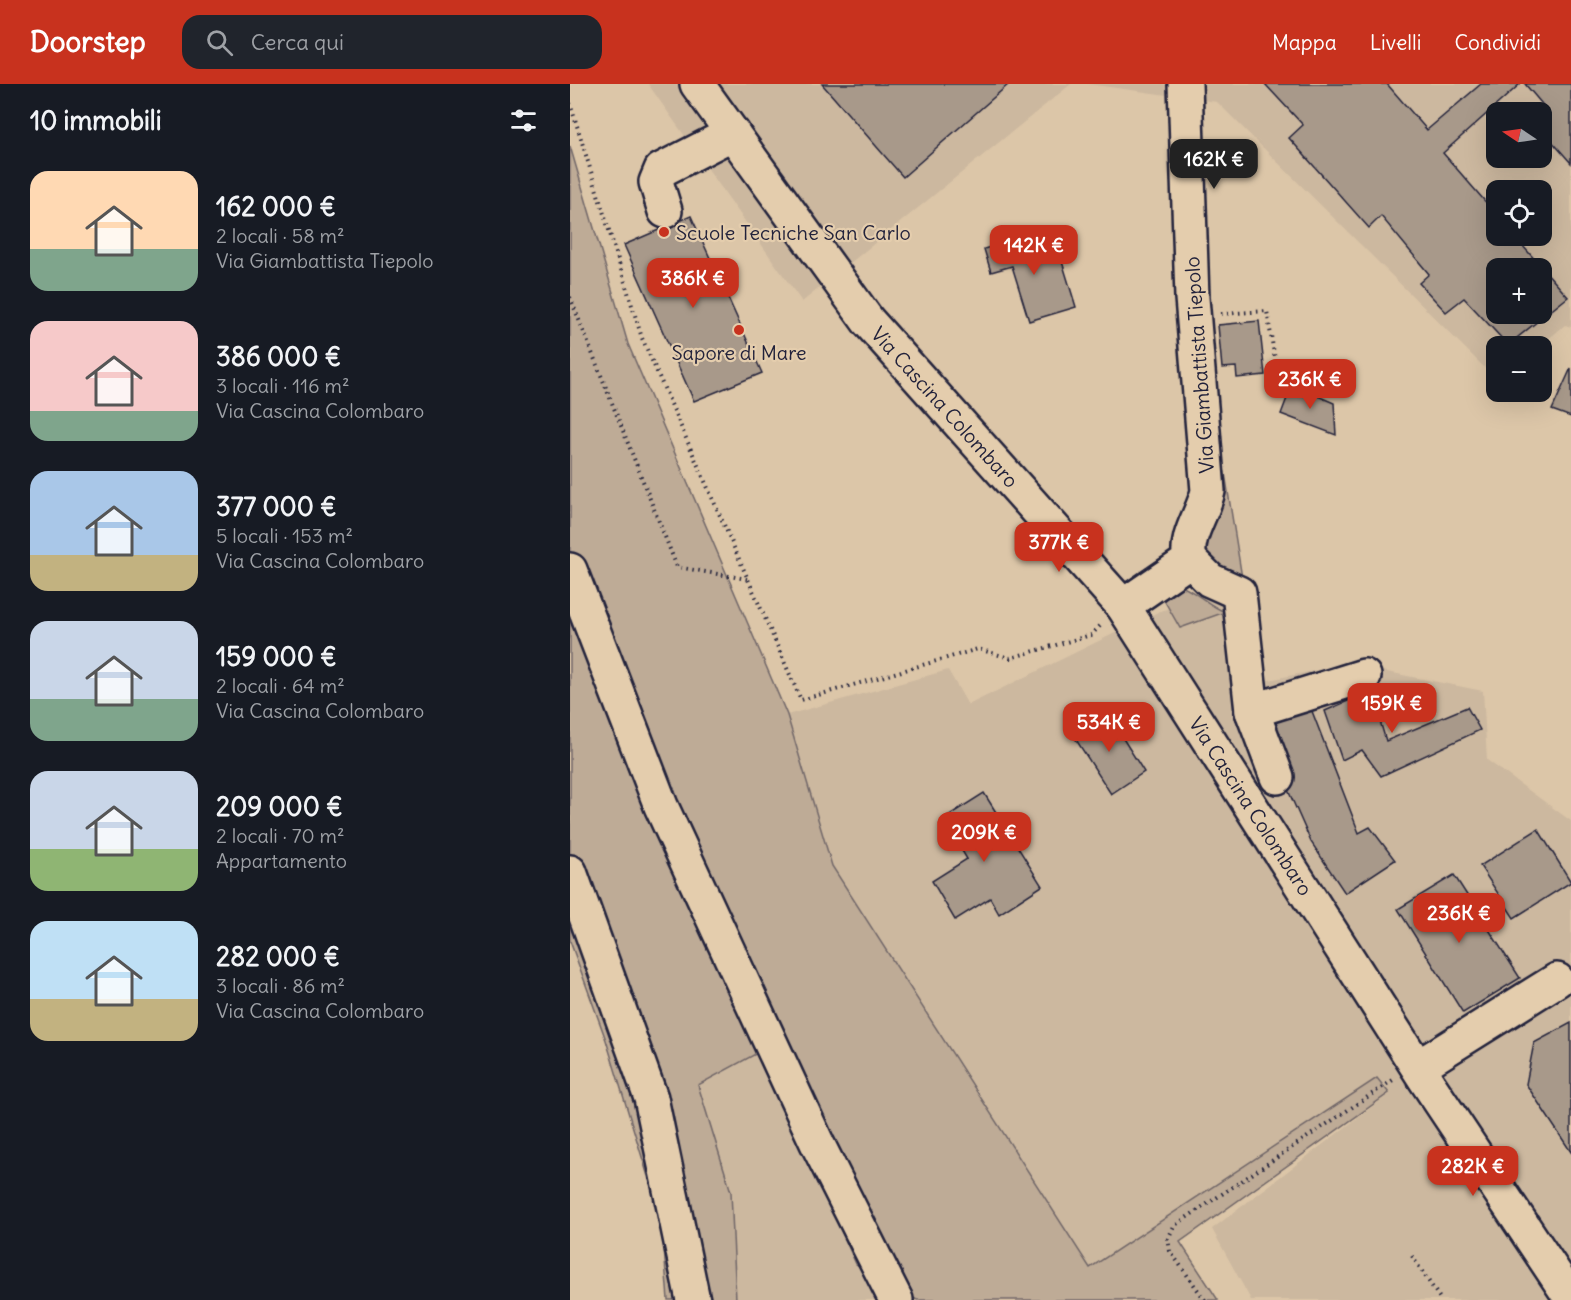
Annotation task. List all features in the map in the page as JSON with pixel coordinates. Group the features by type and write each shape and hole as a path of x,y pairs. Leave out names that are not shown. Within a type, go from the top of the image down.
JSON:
{"main road":[{"name":"Via Cascina Colombaro","path":"697,84 868,321 1123,606 1418,1067 1562,1266 1571,1298"},
{"name":"Via Giambattista Tiepolo","path":"1185,84 1194,316 1208,491 1204,510 1188,544 1190,560"},
{"path":"665,211 656,182 661,170 733,133"},
{"path":"1123,606 1190,560 1210,580 1239,593 1252,711 1277,777"},
{"path":"570,570 661,806 817,1143 897,1300"},
{"path":"1252,711 1364,676"},
{"path":"570,872 651,1098 693,1300"},
{"path":"1418,1067 1557,980"}],"path":[{"path":"570,103 642,338 801,700 978,649 1010,658 1091,635 1123,606"},
{"path":"570,297 677,567 748,579"},
{"path":"1194,316 1267,311 1278,378 1330,389"},
{"path":"1205,1300 1170,1251 1168,1239 1174,1226 1381,1086 1418,1067"},
{"path":"1412,1256 1441,1300"}],"shaded area":[{"path":"648,84 1071,84 802,302"},
{"path":"1088,84 1571,84 1571,327 1565,325 1552,336 1486,336 1486,369 1217,102"},
{"path":"570,146 628,344 787,715 832,866 1090,1268 1377,1078 1389,1093 1180,1242 1218,1300 917,1300 856,1264 761,1051 698,1085 731,1192 736,1300 668,1300 662,1222 606,1040 570,941"},
{"path":"1225,473 1242,578 1220,571 1206,553 1206,542 1220,509"},
{"path":"1250,583 1255,683 1347,664 1483,691 1487,760 1571,821 1571,1300 1251,1300 1212,1229 1389,1094 1377,1078 1091,1269 832,866 787,715 948,670 968,705 1160,611"},
{"path":"1175,584 1188,589 1225,612 1180,628 1160,593"},
{"path":"761,1051 856,1264 917,1300 736,1300 731,1192 698,1085"}],"building":[{"path":"822,84 1009,84 903,177"},
{"path":"1265,84 1387,84 1427,130 1481,84 1520,84 1500,102 1486,102 1486,114 1443,153 1486,202 1486,246 1523,246 1533,258 1486,258 1486,322 1464,298 1446,312 1419,283 1429,274 1381,216 1369,228 1289,138 1303,125"},
{"path":"1525,84 1571,84 1571,163 1552,141 1552,102 1540,102"},
{"path":"691,216 762,373 694,401 624,245"},
{"path":"1035,233 1042,260 1060,255 1076,307 1029,321 1012,266 991,272 984,249"},
{"path":"1552,279 1568,297 1552,310"},
{"path":"1259,321 1265,375 1237,378 1236,367 1222,368 1218,325"},
{"path":"1488,324 1534,324 1519,336 1500,336"},
{"path":"1571,368 1571,417 1552,410"},
{"path":"1292,385 1334,403 1336,435 1281,414"},
{"path":"1371,691 1386,741 1467,707 1480,730 1381,776 1362,750 1342,760 1325,711"},
{"path":"1310,706 1359,833 1370,827 1395,860 1345,893 1311,842 1284,781 1265,722"},
{"path":"1107,713 1144,772 1111,794 1073,735"},
{"path":"984,793 1042,886 999,914 990,898 955,920 932,881 967,859 943,819"},
{"path":"1538,829 1571,882 1514,918 1480,866"},
{"path":"1454,875 1520,978 1463,1013 1398,909"},
{"path":"1571,1023 1571,1152 1526,1084 1534,1043"}],"place":[{"name":"Scuole Tecniche San Carlo","path":"664,232"},
{"name":"Sapore di Mare","path":"739,330"}]}
